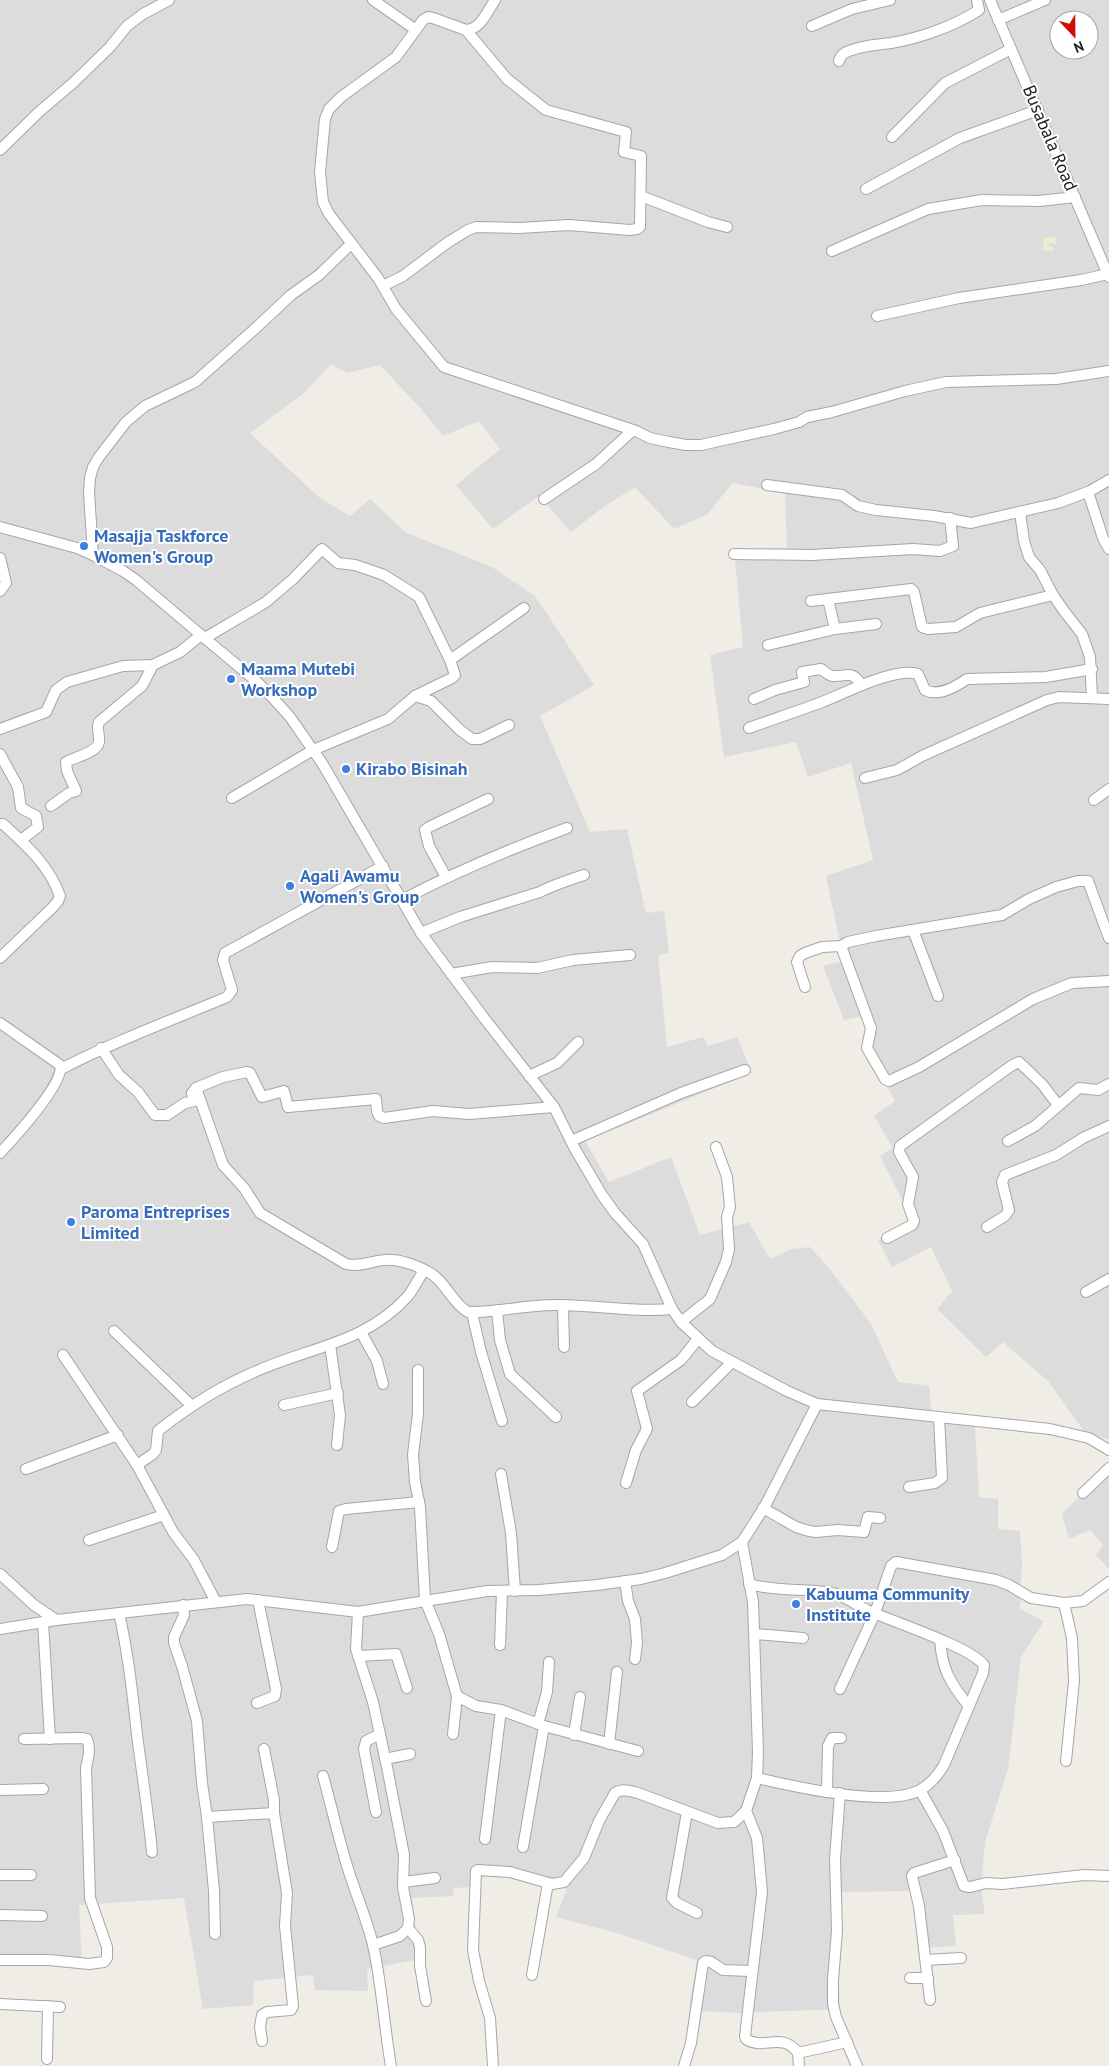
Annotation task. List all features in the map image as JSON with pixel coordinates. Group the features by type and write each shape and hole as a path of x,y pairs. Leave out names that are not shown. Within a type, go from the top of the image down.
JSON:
{"street":[{"path":"0,150 40,111 91,66 127,26 142,14 168,0"},
{"path":"373,0 416,30"},
{"path":"495,0 476,28 466,30 428,17 422,20 396,57 341,97 329,109 325,119 320,172 323,202 329,214 351,244 362,255 396,309 444,367 632,431 686,445 701,445 774,429 800,422 807,416 832,412 946,382 1056,378 1109,371"},
{"path":"812,26 852,9 890,0"},
{"path":"839,61 842,54 851,50 929,33 953,23 979,10 977,0"},
{"name":"Busabala Road","path":"990,0 1075,197 1106,263 1108,275"},
{"path":"998,20 1045,0"},
{"path":"383,286 403,276 447,243 476,227 519,228 569,225 637,229 640,224 641,156 624,152 626,132 546,110 507,80 466,30"},
{"path":"892,137 945,83 1011,49"},
{"path":"866,189 960,138 1038,110"},
{"path":"641,196 708,222 727,227"},
{"path":"832,251 928,209 982,200 1039,201 1075,197"},
{"path":"93,555 89,492 90,478 93,467 99,457 126,422 145,406 194,382 208,371 291,295 319,275 351,244"},
{"path":"877,316 959,298 1108,275"},
{"path":"544,499 596,464 632,431"},
{"path":"767,485 842,495 858,506 876,510 950,518 971,523 1058,503 1088,492 1109,480"},
{"path":"1088,492 1103,538 1109,549"},
{"path":"1020,512 1024,541 1029,557 1040,570 1053,595 1082,634 1092,669 1092,698"},
{"path":"734,554 812,555 913,549 940,551 953,546 950,518"},
{"path":"0,527 77,548 136,580 273,698 290,717 313,750 422,933 451,974 554,1107 571,1142 602,1195 614,1213 643,1244 672,1309 681,1322 712,1351 787,1391 817,1404 1050,1429 1088,1438 1109,1450"},
{"path":"0,729 46,712 56,690 67,682 123,666 153,665 180,652 203,636 266,602 293,580 322,549 338,563 354,565 384,575 413,592 423,604 450,660 455,676 415,696 388,719 313,750 232,798"},
{"path":"0,558 6,583 0,591"},
{"path":"811,601 911,589 914,592 922,627 928,629 956,627 980,613 1053,595"},
{"path":"828,598 835,629"},
{"path":"450,660 524,608"},
{"path":"768,645 835,629 876,624"},
{"path":"51,806 69,793 76,791 67,771 66,762 96,748 99,742 98,722 142,686 153,665"},
{"path":"754,699 775,690 804,682 802,672 821,669 831,676 850,674 856,677 862,685"},
{"path":"749,728 827,701 862,685 896,674 914,673 919,676 926,690 933,692 958,686 967,679 1046,677 1092,669"},
{"path":"415,696 431,701 460,730 472,739 480,739 509,725"},
{"path":"865,778 896,770 922,756 1047,700 1059,697 1109,699"},
{"path":"0,754 18,788 21,808 36,816 38,827 21,840"},
{"path":"1094,800 1109,789"},
{"path":"446,877 429,846 425,830 429,826 488,799"},
{"path":"0,824 3,824 21,840 42,863 60,896 52,908 0,958"},
{"path":"402,900 446,877 567,828"},
{"path":"61,1069 101,1048 135,1036 227,997 232,990 223,960 225,953 383,866"},
{"path":"422,933 460,917 540,892 546,888 584,875"},
{"path":"805,986 797,966 800,956 822,947 841,946 848,942 1002,915 1040,893 1084,880 1088,881 1109,938"},
{"path":"913,930 938,996"},
{"path":"841,946 871,1028 868,1048 885,1079 890,1081 919,1067 1033,999 1072,983 1109,981"},
{"path":"451,974 492,967 537,968 572,960 630,955"},
{"path":"0,1023 60,1065 61,1069 55,1086 0,1153"},
{"path":"529,1076 557,1063 578,1042"},
{"path":"101,1048 120,1075 138,1092 156,1116 167,1115 184,1103 194,1101 192,1093 196,1088 223,1077 247,1072 250,1073 262,1097 284,1091 288,1107 376,1099 379,1116 384,1118 433,1111 469,1114 554,1107"},
{"path":"887,1238 914,1221 908,1204 913,1177 899,1152 900,1146 1019,1062 1042,1084 1058,1104"},
{"path":"571,1142 681,1093 745,1070"},
{"path":"1008,1141 1035,1126 1058,1104 1079,1088 1098,1090 1109,1084"},
{"path":"196,1088 223,1165 244,1188 260,1214 346,1264 355,1265 393,1260 424,1270 436,1277 461,1308 472,1312 527,1306 584,1304 639,1311 672,1309"},
{"path":"987,1227 1005,1216 1009,1210 1002,1182 1005,1175 1056,1155 1109,1126"},
{"path":"681,1322 710,1299 726,1262 729,1249 727,1218 730,1207 727,1177 716,1147"},
{"path":"138,1466 156,1450 158,1431 192,1406 259,1369 361,1332 379,1322 409,1294 424,1270"},
{"path":"1086,1292 1109,1279"},
{"path":"563,1305 564,1347"},
{"path":"497,1310 500,1340 508,1370 513,1378 556,1418"},
{"path":"472,1312 481,1352 502,1421"},
{"path":"114,1331 192,1406"},
{"path":"361,1332 376,1361 383,1384"},
{"path":"626,1483 636,1450 647,1429 637,1391 681,1360 698,1339"},
{"path":"330,1344 340,1415 337,1445"},
{"path":"63,1355 138,1466 178,1540 194,1560 216,1602"},
{"path":"692,1402 732,1362"},
{"path":"418,1370 418,1414 412,1454 419,1502 425,1600 439,1634 457,1696 453,1734"},
{"path":"284,1405 338,1393"},
{"path":"0,1630 56,1620 247,1599 358,1612 480,1592 539,1590 625,1581 665,1573 722,1555 742,1542 764,1508 817,1404"},
{"path":"909,1487 935,1483 942,1478 939,1417"},
{"path":"26,1469 118,1435"},
{"path":"1083,1493 1109,1468"},
{"path":"501,1474 511,1533 515,1590"},
{"path":"332,1547 339,1511 346,1508 419,1502"},
{"path":"764,1508 796,1526 816,1532 838,1530 864,1532 868,1518 880,1518"},
{"path":"88,1540 164,1515"},
{"path":"493,2066 490,2018 472,1950 476,1890 475,1874 478,1870 510,1872 548,1883 559,1884 564,1882 584,1858 598,1821 615,1793 624,1790 638,1793 718,1823 734,1822 746,1811 757,1778 755,1634 753,1602 742,1542"},
{"path":"840,1689 875,1613 892,1566 896,1562 996,1580 1031,1598 1064,1603 1083,1602 1109,1582"},
{"path":"0,1574 34,1605 56,1620"},
{"path":"625,1581 628,1601 636,1619 637,1643 635,1659"},
{"path":"749,1584 770,1590 839,1595 875,1613 940,1640 978,1659 984,1665 944,1765 936,1778 920,1790 909,1795 888,1798 827,1792 757,1778"},
{"path":"500,1645 502,1591"},
{"path":"257,1703 275,1696 276,1689 258,1600"},
{"path":"1064,1603 1072,1638 1074,1681 1066,1761"},
{"path":"183,1605 184,1615 174,1637 174,1643 197,1721 207,1817 215,1934"},
{"path":"358,1612 356,1637 358,1656 371,1692 404,1855 408,1928 418,1940 420,1947 420,1966 426,2001"},
{"path":"119,1613 129,1657 135,1699 136,1726 152,1852"},
{"path":"43,1622 50,1739"},
{"path":"755,1634 803,1638"},
{"path":"940,1640 947,1677 968,1705"},
{"path":"358,1656 396,1654 407,1688"},
{"path":"523,1847 547,1692 549,1662"},
{"path":"609,1744 617,1672"},
{"path":"457,1696 476,1706 501,1710 574,1735 638,1751"},
{"path":"574,1735 580,1697"},
{"path":"485,1839 501,1710"},
{"path":"376,1812 364,1749 366,1741 380,1734"},
{"path":"827,1792 828,1746 832,1738 841,1738"},
{"path":"0,1960 49,1960 93,1964 104,1962 107,1958 107,1947 90,1898 86,1768 89,1754 87,1739 24,1739"},
{"path":"262,2041 260,2027 262,2015 267,2012 291,2010 293,1997 286,1926 287,1893 274,1813 274,1800 264,1749"},
{"path":"385,1759 410,1754"},
{"path":"323,1776 349,1873 362,1903 373,1944 383,1999 385,2030 391,2066"},
{"path":"0,1790 43,1789"},
{"path":"920,1790 943,1831 964,1886 986,1883 1003,1884 1084,1875 1109,1876"},
{"path":"840,1793 835,1859 837,1931 832,1980 833,2004 836,2017 857,2066"},
{"path":"746,1811 757,1838 762,1892 745,2025 746,2039 752,2043 781,2041 787,2043 798,2053 799,2066"},
{"path":"687,1812 672,1898 677,1903 697,1913"},
{"path":"207,1817 274,1813"},
{"path":"930,2000 919,1906 912,1876 914,1873 955,1860"},
{"path":"0,1875 31,1875"},
{"path":"404,1882 435,1878"},
{"path":"532,1976 548,1883"},
{"path":"0,1915 42,1916"},
{"path":"373,1944 400,1936 408,1928"},
{"path":"926,1960 961,1958"},
{"path":"684,2066 691,2043 703,1963 706,1961 710,1962 723,1970 752,1971"},
{"path":"910,1978 928,1978"},
{"path":"0,2004 60,2007"},
{"path":"47,2059 48,2006"},
{"path":"798,2053 846,2042"}],"shaded area":[{"path":"0,0 1109,0 1109,1440 1083,1430 1048,1381 1003,1342 986,1357 937,1309 952,1291 931,1247 892,1267 878,1240 912,1219 880,1156 893,1148 874,1116 895,1101 865,1048 868,1030 863,1016 844,1020 823,966 844,961 826,876 873,860 851,763 808,777 796,742 724,757 710,655 743,647 734,549 787,548 785,493 732,483 708,514 674,529 635,487 605,506 571,532 539,496 493,529 456,485 500,449 479,421 443,436 422,410 380,365 347,373 331,364 304,393 250,433 320,498 350,516 370,499 405,532 492,567 535,596 594,685 540,716 590,832 627,829 646,913 664,911 669,953 658,955 667,1047 703,1037 708,1046 737,1037 752,1073 585,1141 609,1182 671,1157 700,1235 749,1222 770,1259 792,1249 810,1247 829,1268 871,1324 898,1382 929,1386 932,1420 975,1427 979,1497 998,1499 998,1529 1020,1531 1022,1562 1020,1609 1044,1621 1021,1657 1008,1769 985,1842 981,1889 985,1914 953,1915 956,1946 923,1948 912,1891 841,1892 840,2009 740,2013 698,2011 689,2007 697,1960 617,1933 556,1917 567,1889 495,1869 474,1866 472,1887 454,1888 453,1896 412,1898 420,1959 367,1969 368,1991 315,1990 313,1975 254,1981 253,2005 203,2009 184,1898 79,1905 82,1964 0,1966"},
{"path":"1109,1467 1109,1569 1096,1555 1103,1545 1090,1530 1069,1539 1062,1514"}],"green space":[{"path":"1056,237 1056,245 1053,243 1047,246 1053,246 1053,251 1044,251 1043,238"}],"place":[{"name":"Masajja Taskforce Women's Group","path":"84,546"},
{"name":"Maama Mutebi Workshop","path":"231,679"},
{"name":"Kirabo Bisinah","path":"346,769"},
{"name":"Agali Awamu Women's Group","path":"290,886"},
{"name":"Paroma Entreprises Limited","path":"71,1222"},
{"name":"Kabuuma Community Institute","path":"796,1604"}]}
